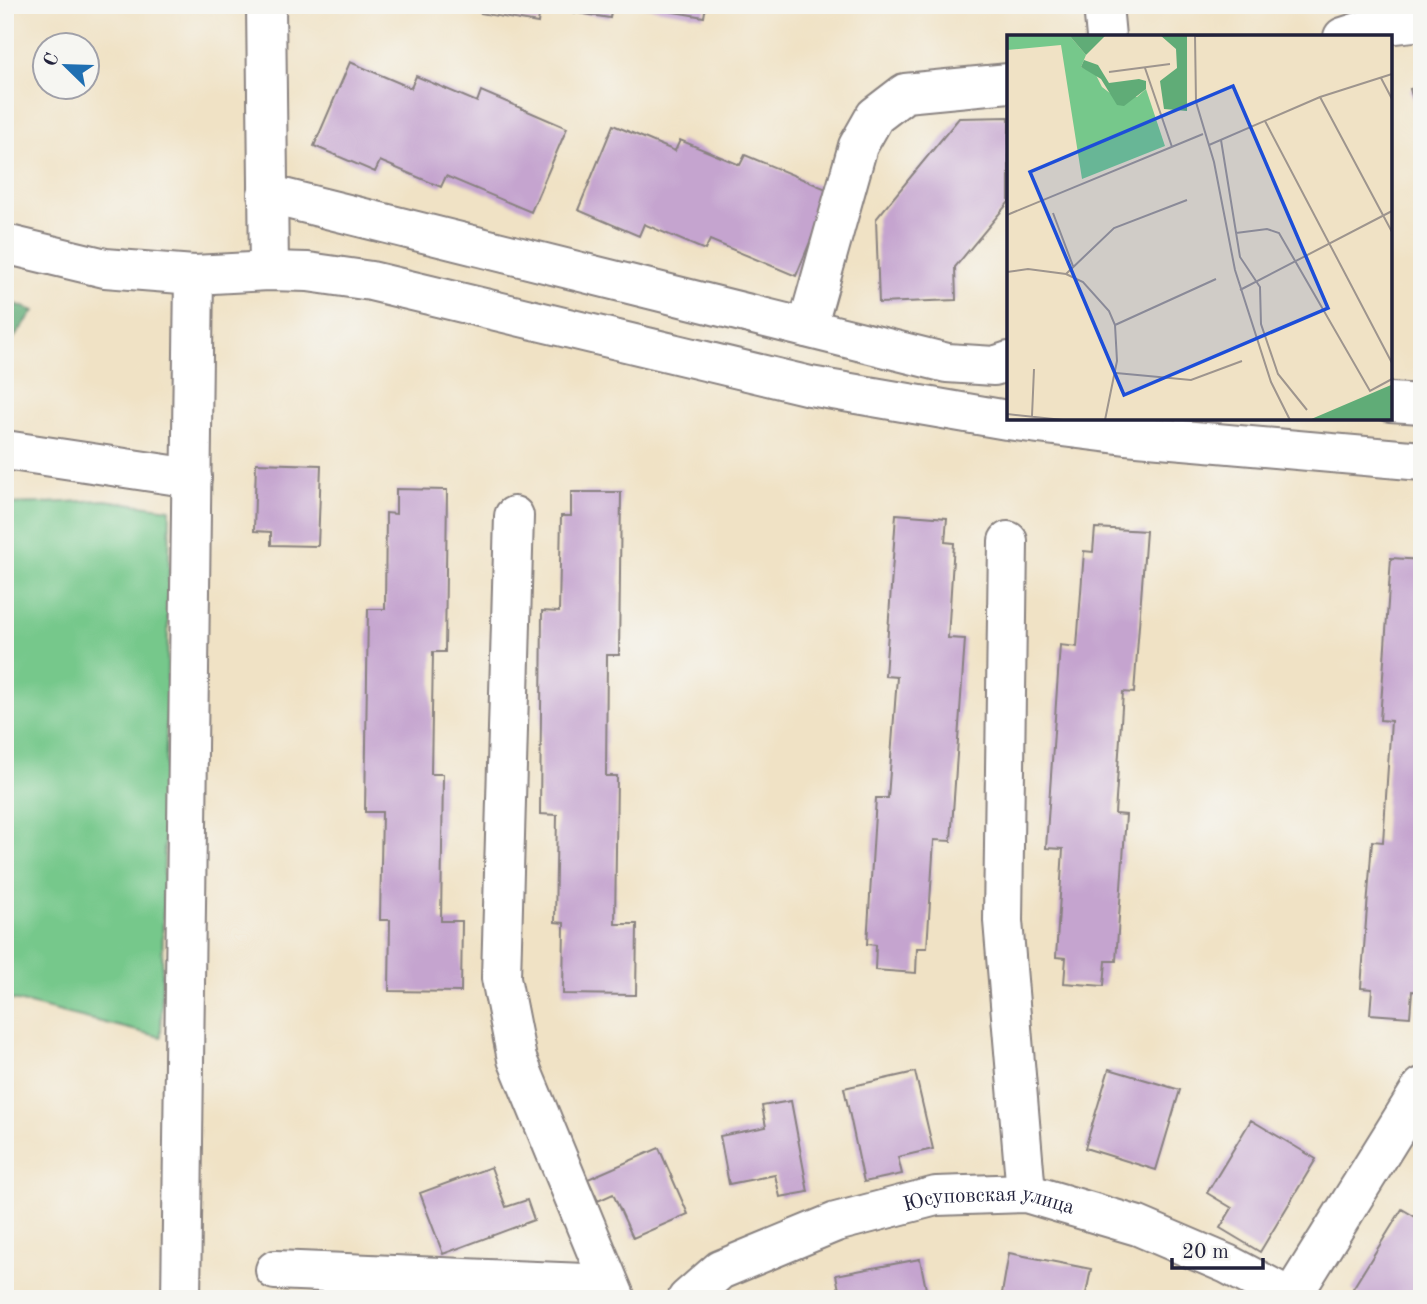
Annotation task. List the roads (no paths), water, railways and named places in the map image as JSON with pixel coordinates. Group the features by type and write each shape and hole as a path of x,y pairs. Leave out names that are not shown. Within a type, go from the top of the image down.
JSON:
{"street":[{"path":"266,5 269,271"},
{"path":"1103,5 1106,35"},
{"path":"1349,35 1377,26 1422,21"},
{"path":"807,328 858,146 874,116 905,93 1007,83"},
{"path":"267,194 947,363 994,366 1007,362"},
{"path":"5,244 105,268 194,275 308,272 371,281 810,386 1007,421 1126,427 1422,461"},
{"path":"181,1299 194,275"},
{"path":"1392,402 1422,404"},
{"path":"5,450 192,478"},
{"path":"275,1270 613,1291 517,1059 501,978 514,516"},
{"path":"1008,541 1003,921 1026,1193"},
{"path":"1292,1298 1422,1087"},
{"name":"Юсуповская улица","path":"687,1299 720,1270 836,1222 936,1196 1026,1193 1138,1226 1227,1264 1292,1298"}]}
